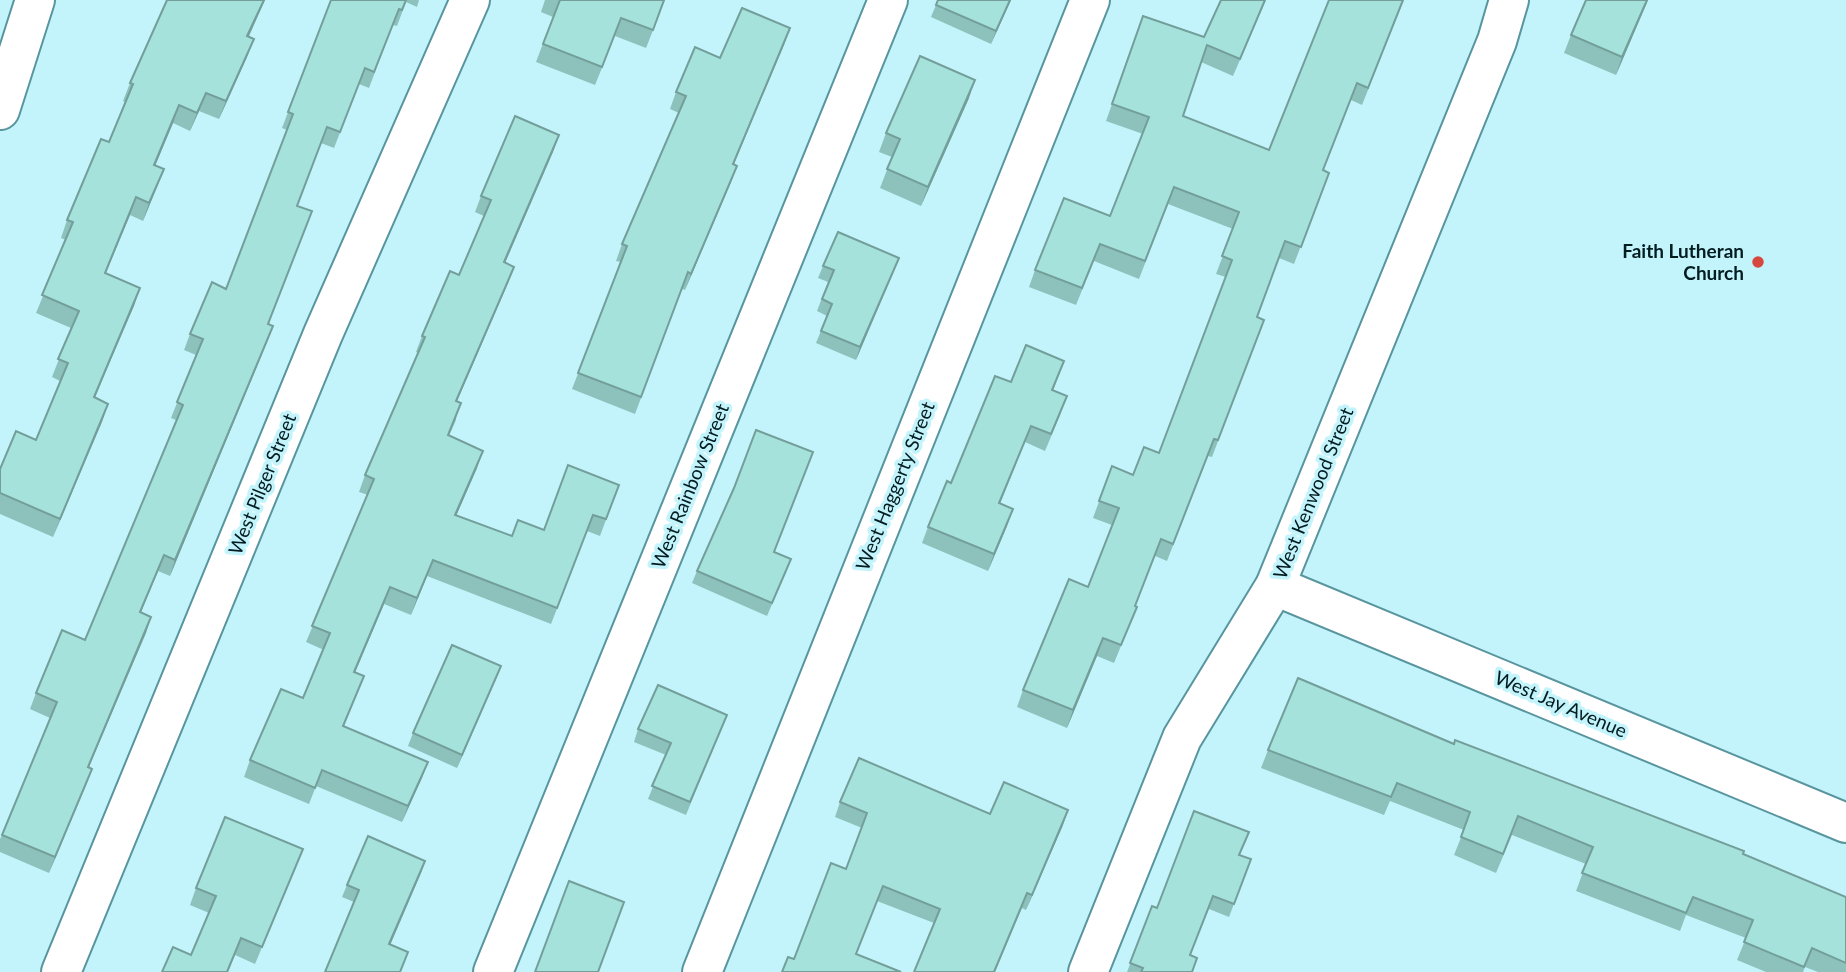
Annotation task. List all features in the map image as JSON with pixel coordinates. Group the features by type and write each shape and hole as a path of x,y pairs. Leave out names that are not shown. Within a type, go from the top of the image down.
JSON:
{"street":[{"path":"0,110 36,0"},
{"name":"West Pilger Street","path":"61,972 323,334 470,0"},
{"name":"West Rainbow Street","path":"493,972 888,0"},
{"name":"West Haggerty Street","path":"702,972 1090,0"},
{"name":"West Kenwood Street","path":"1088,972 1182,738 1275,586 1497,41 1508,0"},
{"name":"West Jay Avenue","path":"1275,586 1846,823"}],"building":[{"path":"167,0 264,0 247,36 254,39 226,101 206,93 197,113 179,105 154,165 164,169 149,203 136,197 105,273 140,288 94,397 108,404 60,519 0,493 0,469 16,431 36,440 68,363 58,359 79,311 42,295 73,222 67,220 101,139 109,142 133,84 130,83"},
{"path":"331,0 406,0 402,10 399,9 374,72 365,68 340,132 327,127 297,206 312,211 268,324 273,326 175,560 164,555 140,612 151,617 88,767 92,769 55,857 2,835 57,702 36,693 62,630 85,640 183,405 177,402 203,339 190,334 212,282 226,289 293,114 288,112"},
{"path":"560,0 664,0 653,30 621,18 602,67 543,44"},
{"path":"938,0 1010,0 996,31 936,5"},
{"path":"1221,0 1265,0 1240,59 1207,45 1183,116 1269,150 1329,0 1403,0 1368,88 1357,83 1323,170 1329,173 1301,247 1285,241 1257,317 1264,320 1218,440 1214,439 1173,544 1161,539 1121,645 1103,638 1073,710 1023,690 1069,579 1088,587 1119,508 1099,501 1112,466 1133,475 1144,447 1159,453 1232,260 1222,256 1239,212 1174,187 1145,261 1100,244 1082,288 1035,270 1064,198 1110,216 1149,117 1112,104 1143,16 1204,37"},
{"path":"1586,0 1647,0 1622,57 1571,35"},
{"path":"742,8 790,28 733,164 737,166 691,274 688,272 641,397 578,373 627,246 622,244 686,96 676,92 695,47 720,58"},
{"path":"920,56 975,80 928,187 887,169 900,139 886,133"},
{"path":"515,116 559,135 504,262 514,267 456,401 461,403 448,435 483,451 455,515 512,536 518,520 544,530 568,465 619,485 606,519 593,515 557,608 433,560 417,598 390,587 354,672 364,676 343,726 428,762 408,806 322,770 315,788 250,760 281,689 303,698 330,633 312,626 374,479 365,475 425,337 422,336 450,271 459,275 491,200 481,196"},
{"path":"838,232 899,258 860,347 821,331 832,304 822,299 834,270 823,266"},
{"path":"1026,345 1064,361 1052,390 1067,396 1051,434 1031,426 999,503 1013,509 994,554 928,527 947,481 951,483 995,376 1011,382"},
{"path":"756,430 813,452 774,552 791,559 772,603 697,571"},
{"path":"452,645 501,666 462,755 413,733"},
{"path":"1298,678 1454,744 1455,740 1744,851 1743,854 1846,897 1846,963 1812,948 1804,967 1744,942 1753,920 1693,897 1686,913 1582,873 1593,847 1518,816 1503,854 1461,837 1470,812 1397,783 1391,797 1268,750"},
{"path":"658,685 727,715 690,802 652,786 671,743 638,729"},
{"path":"859,758 990,814 1004,782 1068,810 1032,895 1027,893 994,972 914,972 940,909 883,886 856,954 901,972 782,972 788,957 794,959 831,863 846,869 867,813 840,802"},
{"path":"1194,811 1249,832 1239,855 1251,859 1234,904 1213,896 1190,955 1197,958 1192,972 1141,972 1143,968 1130,963 1152,906 1157,908"},
{"path":"225,817 303,849 262,947 241,938 227,972 162,972 173,947 191,955 216,896 196,888"},
{"path":"368,836 425,861 389,944 408,952 400,972 325,972 359,890 347,885"},
{"path":"569,881 624,902 598,972 535,972"}],"place":[{"name":"Faith Lutheran Church","path":"1758,262"}]}
